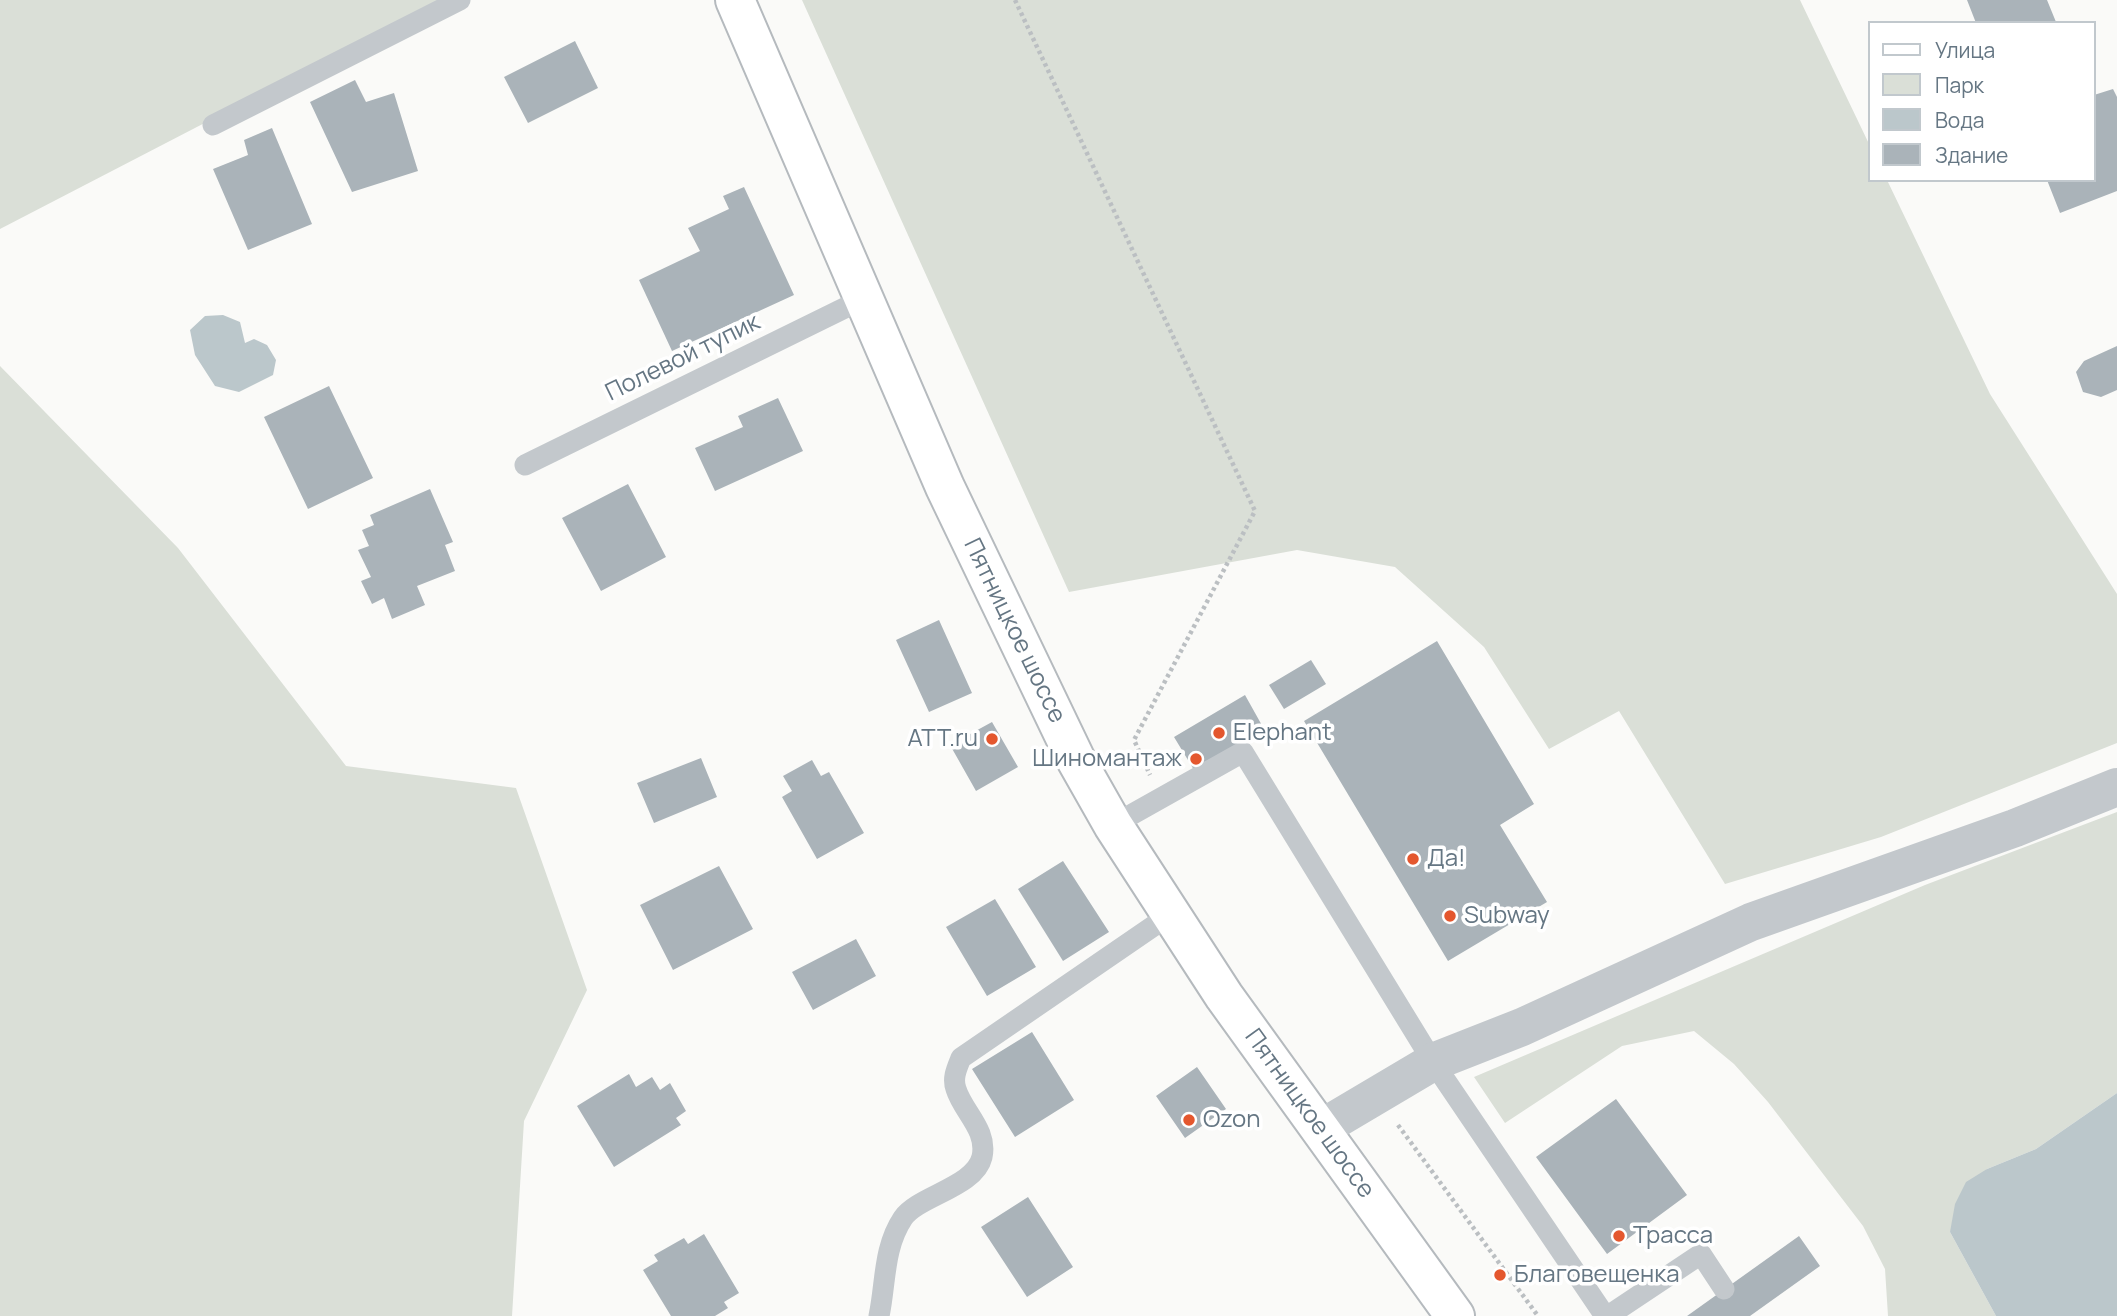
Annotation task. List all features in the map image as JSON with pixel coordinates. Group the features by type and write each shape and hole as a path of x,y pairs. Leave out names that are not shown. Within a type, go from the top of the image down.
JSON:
{"main road":[{"name":"Пятницкое шоссе","path":"735,0 951,499 1075,758 1113,825 1224,996 1455,1316"}],"street":[{"path":"1320,1129 1433,1062 1522,1027 1751,922 2015,828 2117,787"}],"lane":[{"path":"213,125 460,0"},
{"name":"Полевой тупик","path":"525,464 864,298"},
{"path":"1113,825 1243,752 1433,1062 1607,1316 1701,1254 1724,1289"},
{"path":"879,1316 892,1237 905,1215 971,1174 982,1158 982,1137 955,1088 955,1073 961,1058 1171,914"}],"path":[{"path":"1015,0 1255,511 1134,740 1160,798"},
{"path":"1377,1096 1538,1316"}],"green space":[{"path":"0,0 442,0 0,229"},
{"path":"802,0 1800,0 1868,142 1868,182 1888,182 1990,394 2117,594 2117,743 1881,837 1725,884 1619,711 1549,749 1484,647 1395,567 1297,550 1069,592"},
{"path":"0,366 178,548 346,766 516,788 587,990 524,1121 512,1316 0,1316"},
{"path":"2117,812 2117,1093 2036,1149 1987,1169 1950,1232 1996,1316 1888,1316 1885,1269 1863,1226 1768,1102 1734,1064 1694,1031 1622,1046 1505,1123 1474,1077 1925,885"}],"water":[{"path":"223,315 240,322 245,343 254,339 267,345 276,360 273,375 239,392 215,386 195,355 190,330 205,316"},
{"path":"2117,1093 2117,1316 1996,1316 1950,1232 1955,1204 1966,1182 1987,1169 2036,1149"}],"building":[{"path":"1967,0 2047,0 2056,21 1975,21"},
{"path":"575,41 598,88 528,123 504,77"},
{"path":"355,80 366,102 394,93 418,171 352,192 310,102"},
{"path":"2113,89 2117,97 2117,191 2060,213 2048,182 2096,182 2096,94"},
{"path":"272,128 312,224 248,250 213,169 248,155 244,140"},
{"path":"744,187 794,295 672,351 639,280 700,251 688,228 729,209 723,196"},
{"path":"2117,346 2117,390 2101,397 2083,392 2076,372 2084,361"},
{"path":"329,386 373,478 308,509 264,417"},
{"path":"778,398 803,451 715,491 695,448 743,427 738,416"},
{"path":"628,484 666,557 601,591 562,518"},
{"path":"430,489 453,542 445,545 455,571 417,586 425,605 392,619 384,598 372,604 361,581 371,577 358,550 369,546 362,530 374,525 370,515"},
{"path":"939,620 972,693 929,712 896,640"},
{"path":"1437,641 1534,804 1500,825 1547,902 1448,961 1304,721"},
{"path":"1311,660 1326,684 1284,709 1269,685"},
{"name":"Elephant","path":"1245,695 1264,729 1194,770 1174,737"},
{"path":"992,722 1018,767 976,791 950,745"},
{"path":"701,758 717,797 654,823 637,783"},
{"path":"812,760 821,776 829,772 864,833 817,859 782,797 792,791 783,776"},
{"path":"1063,861 1109,932 1063,961 1018,889"},
{"path":"719,866 753,929 673,970 640,905"},
{"path":"995,899 1036,967 987,996 946,927"},
{"path":"856,939 876,976 813,1010 792,972"},
{"path":"1032,1032 1074,1100 1015,1137 972,1069"},
{"path":"1197,1067 1226,1109 1185,1138 1156,1096"},
{"path":"629,1074 636,1087 652,1077 660,1090 670,1083 686,1111 676,1118 681,1125 614,1167 577,1106"},
{"path":"1616,1099 1687,1195 1607,1254 1536,1157"},
{"path":"1028,1197 1073,1267 1027,1297 981,1227"},
{"path":"704,1234 739,1293 724,1302 728,1308 715,1316 671,1316 643,1270 658,1261 654,1255 684,1238 688,1244"},
{"path":"1799,1236 1820,1266 1750,1316 1687,1316"}],"place":[{"name":"Elephant","path":"1219,733"},
{"name":"ATT.ru","path":"992,739"},
{"name":"Шиномантаж","path":"1196,759"},
{"name":"Да!","path":"1413,859"},
{"name":"Subway","path":"1450,916"},
{"name":"Ozon","path":"1189,1120"},
{"name":"Трасса","path":"1619,1236"},
{"name":"Благовещенка","path":"1500,1275"}]}
